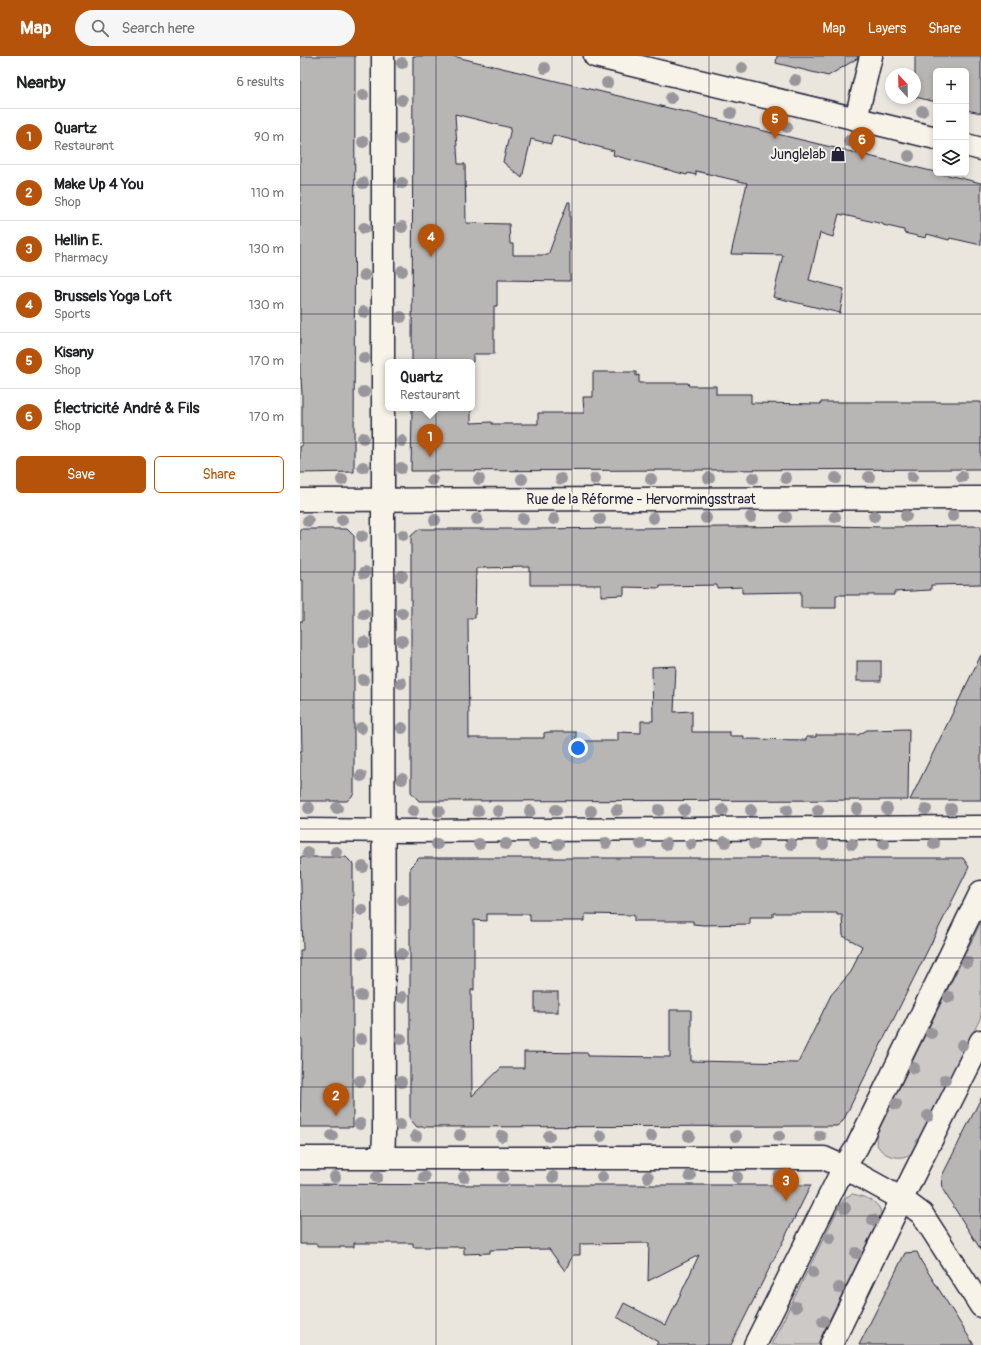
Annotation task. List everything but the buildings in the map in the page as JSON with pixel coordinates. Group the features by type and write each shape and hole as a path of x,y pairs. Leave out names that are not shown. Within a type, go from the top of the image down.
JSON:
{"street":[{"path":"383,56 383,1158"},
{"path":"595,56 933,137"},
{"path":"856,119 871,56"},
{"path":"969,147 981,149"},
{"name":"Rue de la Réforme - Hervormingsstraat","path":"300,500 981,498"},
{"path":"300,830 981,827"},
{"path":"755,1345 844,1167 857,1147 981,892"},
{"path":"831,1345 981,1041"},
{"path":"300,1158 824,1158 844,1167 902,1199 922,1214 981,1306"}],"shaded area":[{"path":"981,922 981,1017 914,1151 909,1155 902,1157 888,1155 882,1152 878,1147 876,1140 877,1133"},
{"path":"852,1194 871,1200 878,1206 881,1215 817,1345 771,1345 840,1205 846,1197"}],"place":[{"name":"Kisany","path":"775,139"},
{"name":"Junglelab","path":"838,154"},
{"name":"Électricité André & Fils","path":"862,160"},
{"name":"Brussels Yoga Loft","path":"431,257"},
{"name":"Quartz","path":"430,457"},
{"name":"Make Up 4 You","path":"336,1116"},
{"name":"Hellin E.","path":"786,1201"}]}
